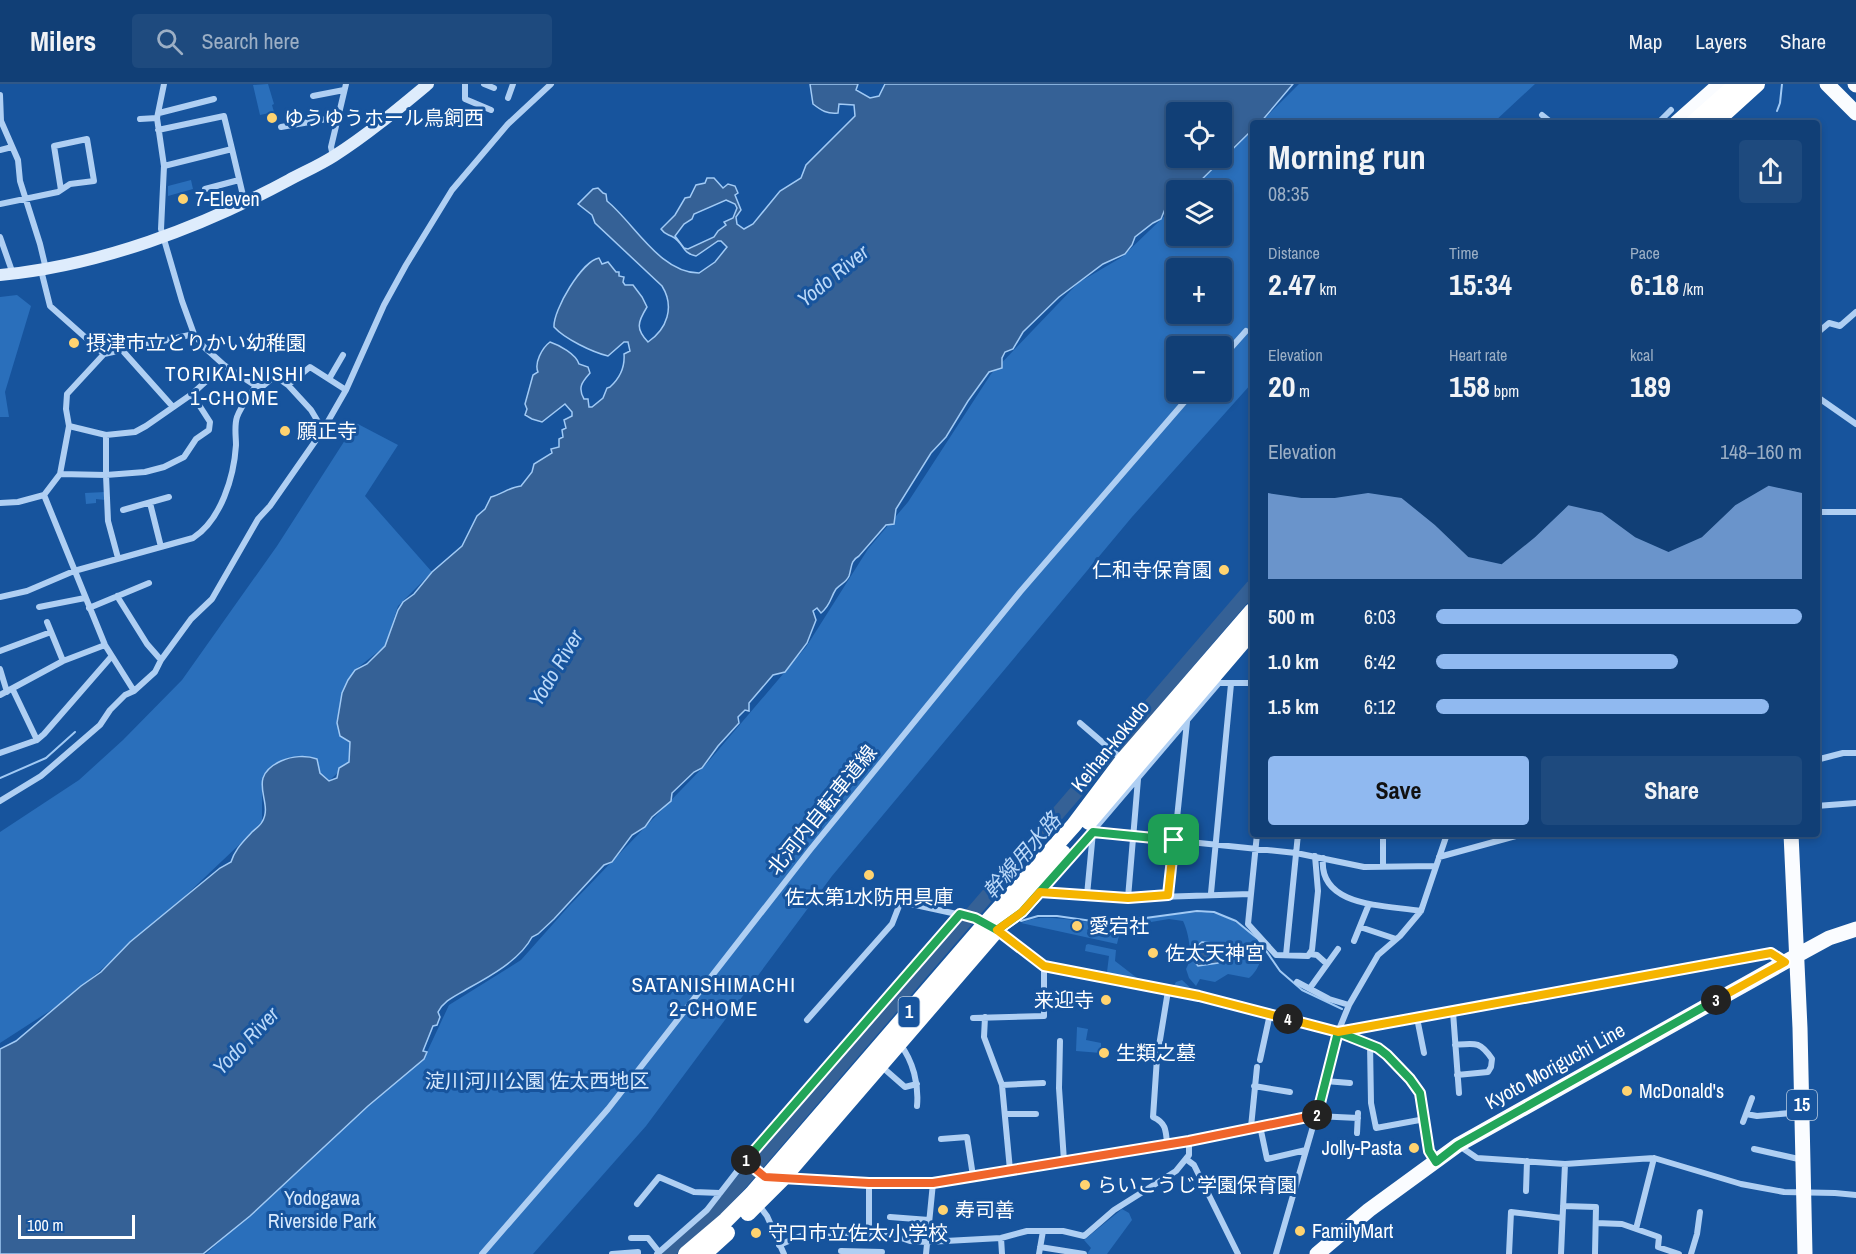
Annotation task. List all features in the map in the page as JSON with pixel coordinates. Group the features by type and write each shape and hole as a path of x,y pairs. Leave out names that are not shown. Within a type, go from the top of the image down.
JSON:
{"highway":[{"path":"1696,120 1737,84"},
{"path":"1717,120 1758,84"},
{"name":"Keihan-kokudo","path":"686,1254 752,1194 761,1174 1074,825 1120,757 1250,613"},
{"name":"Keihan-kokudo","path":"704,1254 782,1179 899,1043 986,924 1214,682 1250,634"}],"main road":[{"path":"1674,116 1720,84"},
{"path":"1827,84 1856,113"},
{"path":"1838,84 1856,102"},
{"name":"15","path":"1791,837 1791,959 1802,1112 1805,1254"},
{"name":"Kyoto Moriguchi Line","path":"1829,938 1856,918"},
{"name":"Kyoto Moriguchi Line","path":"1317,1254 1369,1210 1458,1145 1829,938 1856,929"},
{"path":"1829,938 1856,937"}],"street":[{"path":"164,84 158,115 164,166 161,229 194,334 204,347 224,365 256,386 263,386 275,376 288,385 311,410 323,430"},
{"path":"0,237 6,274 43,269 163,237 245,204 334,156 388,118 429,84"},
{"path":"465,84 465,99 491,110"},
{"path":"484,84 494,88"},
{"path":"508,98 513,84"},
{"path":"0,801 41,776 100,725 110,710 155,672 191,619 212,599 258,519 270,506 323,430 346,390 384,305 452,190 508,124 551,84"},
{"path":"313,96 345,87 332,147 334,156"},
{"path":"0,95 3,135 18,160 20,181 40,244 43,286 50,306 104,354"},
{"path":"140,119 214,99"},
{"path":"1542,115 1548,120"},
{"path":"158,130 224,116 245,204"},
{"path":"280,127 338,117"},
{"path":"0,204 61,190 70,184 93,182 87,139 54,146 61,190"},
{"path":"0,150 12,147"},
{"path":"164,166 232,149"},
{"path":"205,189 239,180"},
{"path":"1820,331 1829,323 1840,326 1856,312"},
{"path":"1232,347 1246,331"},
{"path":"0,502 18,502 44,495 60,474 69,426 66,409 67,394 104,354 194,334"},
{"path":"122,350 173,407"},
{"path":"329,379 343,355"},
{"path":"69,426 106,435 135,432 192,394 224,365"},
{"path":"288,385 310,367 346,390"},
{"path":"0,597 27,591 74,571 193,538 203,532 228,482 236,445 236,420 256,386"},
{"path":"60,474 145,472 164,467 184,457 196,439 210,430 210,422 192,394"},
{"path":"1820,399 1856,424"},
{"name":"北河内自転車道線","path":"482,1254 608,1109 810,850 1020,592 1184,402"},
{"path":"106,435 108,521 118,558"},
{"path":"44,495 105,645 134,691"},
{"path":"123,510 169,497"},
{"path":"150,503 161,547"},
{"path":"1820,512 1856,512"},
{"path":"89,608 149,583"},
{"path":"117,596 147,644 161,660"},
{"path":"39,607 85,598"},
{"path":"48,622 63,661"},
{"path":"0,651 51,632"},
{"path":"6,692 63,661 105,645"},
{"path":"1,750 37,740 111,657"},
{"path":"0,669 6,692 37,740"},
{"path":"986,924 1022,912 1187,721 1214,682 1250,683"},
{"path":"1211,893 1232,684"},
{"path":"1168,895 1187,721"},
{"path":"1080,723 1120,757"},
{"path":"1820,759 1843,753 1856,753"},
{"path":"1128,898 1138,779"},
{"path":"1820,806 1856,803"},
{"path":"1093,832 1296,853 1364,867 1436,866"},
{"path":"1087,895 1093,832"},
{"path":"1257,837 1248,924 1276,954 1317,955 1327,964"},
{"path":"1286,955 1298,837"},
{"path":"1383,837 1383,867"},
{"path":"1276,1254 1338,1032 1349,1005 1378,955 1421,911 1446,837"},
{"path":"1439,857 1512,837"},
{"path":"1310,954 1318,891 1315,856"},
{"path":"1323,858 1324,878 1335,890 1355,900 1370,904 1421,911"},
{"path":"1040,892 1128,898 1211,893 1250,894"},
{"path":"888,899 961,914 986,924 1044,966 1168,990 1270,1014 1338,1032 1370,1044 1387,1055 1420,1093 1429,1151 1436,1162"},
{"path":"807,1020 892,924 901,902"},
{"path":"1354,941 1370,904"},
{"path":"631,1238 648,1238 658,1253 699,1219 961,914"},
{"path":"1360,927 1396,939"},
{"path":"1310,988 1338,949"},
{"path":"1338,1032 1771,953 1791,959"},
{"path":"973,1018 1044,1016 1044,966"},
{"path":"1298,982 1329,999 1349,1005"},
{"path":"1167,1144 1166,1128 1161,1121 1153,1117 1157,1058 1168,990"},
{"path":"1453,1012 1458,1093"},
{"path":"1251,1127 1254,1086 1270,1014"},
{"path":"984,1017 984,1037 1002,1085 1010,1170"},
{"path":"1417,1018 1424,1053"},
{"path":"1060,1041 1059,1088 1064,1161"},
{"path":"899,1043 908,1053 917,1084 916,1106"},
{"path":"1455,1045 1475,1043 1482,1046 1492,1059 1488,1071 1457,1075"},
{"path":"1370,1044 1371,1103 1376,1128 1425,1119"},
{"path":"880,1066 905,1087 917,1084"},
{"path":"1325,1081 1350,1083"},
{"path":"1002,1085 1043,1083"},
{"path":"1254,1086 1290,1092"},
{"path":"1743,1122 1752,1098"},
{"path":"1746,1114 1757,1116 1802,1112"},
{"path":"1005,1114 1036,1114"},
{"path":"748,1163 761,1174 782,1179 933,1183 1189,1141 1316,1116 1358,1116 1357,1133"},
{"path":"1260,1126 1267,1159 1306,1150"},
{"path":"940,1139 967,1137 972,1176"},
{"path":"779,1245 801,1236 842,1237 884,1232 910,1241 927,1242 1001,1238 1027,1231 1063,1231 1084,1236 1114,1210 1176,1171 1189,1155 1189,1141"},
{"path":"1458,1145 1477,1158 1565,1164 1654,1158 1741,1184 1804,1193 1835,1192 1856,1195"},
{"path":"1754,1149 1804,1160"},
{"path":"1636,1229 1654,1158"},
{"path":"1186,1159 1194,1165 1238,1254"},
{"path":"1526,1191 1527,1161"},
{"path":"1561,1254 1565,1164"},
{"path":"637,1204 659,1177 694,1192 720,1193"},
{"path":"868,1233 869,1183"},
{"path":"926,1254 933,1183"},
{"path":"758,1203 767,1216 784,1254"},
{"path":"1563,1206 1596,1207 1595,1254"},
{"path":"1509,1254 1511,1212 1562,1218"},
{"path":"1691,1254 1700,1212"},
{"path":"890,1217 929,1220"},
{"path":"1596,1223 1622,1224 1659,1237 1658,1247 1679,1254"},
{"path":"1043,1231 1040,1250 1084,1254"},
{"path":"842,1237 841,1252 882,1252"},
{"path":"1001,1238 1002,1254"},
{"path":"612,1254 638,1252 638,1254"}],"green space":[{"path":"268,84 274,112 260,115 253,85"},
{"path":"1299,84 1535,84 1496,120 1263,120"},
{"name":"淀川河川公園 佐太西地区","path":"1250,132 1250,385 1132,517 832,876 646,1126 533,1254 206,1254 427,1052 449,1005 521,960 569,906 708,762 806,647 868,549 908,502 991,374 1078,283 1122,257 1166,215 1166,246 1232,246 1232,180 1201,180 1213,168 1232,168 1232,150"},
{"path":"191,180 193,189 168,196 168,186"},
{"path":"17,295 31,306 5,392 9,417 0,417 0,297"},
{"path":"356,423 398,445 365,496 432,572 398,606 385,646 355,670 349,762 329,781 320,773 262,784 262,823 164,916 62,1003 0,1043 0,832 79,780 123,740 182,680 277,546"},
{"path":"105,492 105,500 96,499 96,503 86,504 85,493"},
{"path":"1207,912 1224,916 1239,924 1264,949 1257,969 1249,978 1228,974 1215,982 1200,979 1196,986 1189,978 1186,969 1189,945 1183,921 1169,919 1121,927 1117,944 1021,923 1039,918 1109,922"},
{"path":"1088,944 1116,950 1115,961 1141,981 1109,975 1107,972 1109,956 1085,951"},
{"path":"1182,980 1195,992 1173,987 1176,982"},
{"path":"1077,1027 1088,1029 1086,1040 1101,1043 1101,1053 1076,1051"},
{"path":"1122,1209 1129,1213 1132,1220 1107,1254 1087,1254 1091,1248 1084,1240"}],"water":[{"name":"Yodo River","path":"810,84 858,84 856,90 870,98 879,96 885,84 1293,84 1263,120 1250,120 1250,132 1232,150 1232,102 1166,102 1166,168 1213,168 1201,180 1166,180 1166,209 1161,219 1135,237 1125,254 1103,264 1059,297 1023,332 1013,349 1005,352 1002,358 1002,368 989,372 946,437 931,453 896,509 894,524 886,525 854,560 848,578 836,589 824,610 821,613 817,608 813,611 816,620 807,643 785,672 773,675 749,703 749,711 745,710 738,717 739,723 702,768 694,772 672,793 671,801 652,817 645,827 632,835 612,862 604,865 554,919 532,937 520,953 494,973 444,1004 438,1012 440,1017 437,1025 433,1026 423,1051 427,1052 424,1059 368,1106 250,1216 203,1254 0,1254 0,1049 16,1041 101,972 130,942 220,868 231,862 240,846 262,822 265,806 262,782 270,768 290,758 313,758 317,759 320,773 329,781 337,778 339,768 349,762 350,742 340,736 337,723 342,693 348,680 355,670 367,664 385,646 403,602 462,546 477,516 485,509 491,497 521,486 532,472 534,464 552,453 551,449 559,447 559,439 563,437 562,430 566,428 564,420 572,416 572,412 565,404 542,422 525,415 527,409 525,404 533,375 538,372 538,360 544,348 550,342 554,343 571,353 579,364 588,367 590,373 583,382 581,391 584,399 588,399 589,407 603,398 607,388 614,384 621,372 624,354 630,351 628,342 624,342 608,356 579,344 554,327 563,298 585,268 599,258 602,264 608,262 616,272 619,272 619,276 624,277 625,285 633,285 647,307 639,326 648,342 655,337 664,324 668,302 662,286 595,223 592,215 578,204 593,189 598,188 606,194 607,201 660,256 685,271 699,273 715,262 727,247 718,241 696,256 691,255 685,250 677,239 661,229 675,215 685,198 690,197 696,185 705,183 707,178 714,178 723,188 728,184 735,186 738,193 735,195 741,210 736,217 737,224 744,229 753,224 780,191 801,178 806,165 855,116 854,105 839,104 838,113 825,112 813,104","holes":["726,200 735,204 737,208 733,218 724,222 726,225 714,237 688,249 684,248 675,236 694,214"]},
{"path":"1202,942 1212,943 1208,950 1209,955 1221,952 1218,963 1198,966 1193,960 1193,949"}],"waterway":[{"path":"1777,111 1782,84"},
{"name":"幹線用水路","path":"666,1254 738,1186 1250,589"},
{"path":"0,778 46,758 75,732"},
{"path":"1021,921 1038,916 1092,921 1138,919 1197,911 1214,912 1236,921 1258,939 1280,971 1302,990 1342,1009"}],"place":[{"name":"ゆうゆうホール鳥飼西","path":"272,118"},
{"name":"7-Eleven","path":"183,199"},
{"name":"摂津市立とりかい幼稚園","path":"74,343"},
{"name":"願正寺","path":"285,431"},
{"name":"仁和寺保育園","path":"1224,570"},
{"name":"佐太第1水防用具庫","path":"869,875"},
{"name":"愛宕社","path":"1077,926"},
{"name":"佐太天神宮","path":"1153,953"},
{"name":"来迎寺","path":"1106,1000"},
{"name":"生類之墓","path":"1104,1053"},
{"name":"McDonald's","path":"1627,1091"},
{"name":"Jolly-Pasta","path":"1414,1148"},
{"name":"らいこうじ学園保育園","path":"1085,1185"},
{"name":"寿司善","path":"943,1210"},
{"name":"FamilyMart","path":"1300,1231"},
{"name":"守口市立佐太小学校","path":"756,1233"}],"district":[{"name":"TORIKAI-NISHI 1-CHOME","path":"235,386"},
{"name":"SATANISHIMACHI 2-CHOME","path":"714,997"}],"route":[{"path":"1174,840 1093,832 1022,912 997,930 975,918 960,914 745,1161 765,1177 782,1179 933,1183 1189,1141 1316,1116 1338,1032 1378,1048 1410,1079 1420,1093 1429,1151 1436,1162 1458,1145 1785,962 1771,953 1338,1032 1199,996 1044,966 997,930 1022,912 1040,892 1128,898 1168,895 1174,840"}],"park label":[{"name":"Yodogawa Riverside Park","path":"322,1210"}]}
